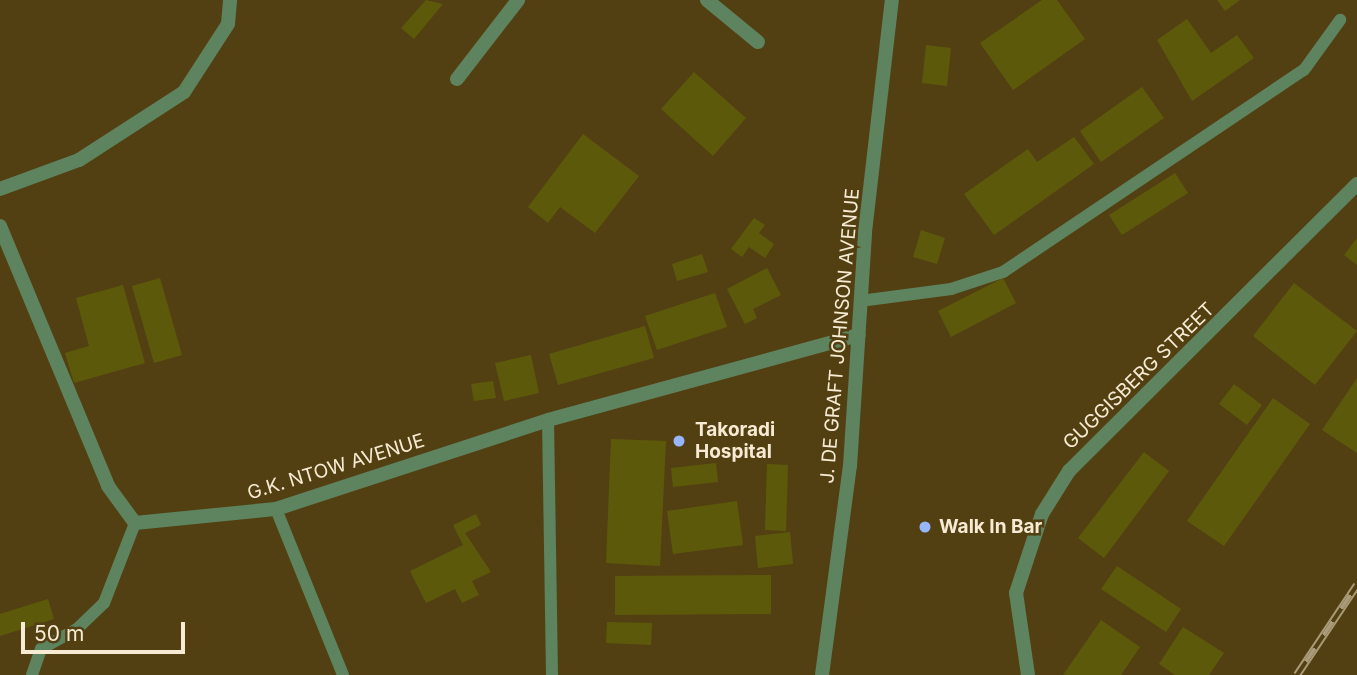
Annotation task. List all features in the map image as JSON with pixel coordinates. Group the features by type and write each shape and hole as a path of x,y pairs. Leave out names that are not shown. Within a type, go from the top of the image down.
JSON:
{"street":[{"path":"0,189 79,160 184,92 228,24 230,0"},
{"path":"457,79 518,0"},
{"path":"707,0 758,42"},
{"name":"J. DE GRAFT JOHNSON AVENUE","path":"822,675 850,466 860,301 892,0"},
{"name":"GUGGISBERG STREET","path":"1028,675 1016,593 1042,514 1069,471 1357,184"},
{"path":"0,226 108,486 135,523"},
{"name":"G.K. NTOW AVENUE","path":"135,523 276,509 548,420 859,335"}],"lane":[{"path":"860,301 951,289 1003,272 1304,70 1340,20"},
{"path":"548,420 552,675"},
{"path":"276,509 345,675"},
{"path":"32,675 41,649 77,629 104,603 135,523"}],"building":[{"path":"426,0 443,4 414,39 401,28"},
{"path":"1042,0 1057,0 1085,39 1013,90 980,43"},
{"path":"1217,0 1240,0 1225,11"},
{"path":"1187,19 1211,53 1237,35 1254,58 1192,101 1157,40"},
{"path":"926,45 951,48 947,86 922,83"},
{"path":"694,72 746,118 713,156 661,109"},
{"path":"1142,87 1164,118 1101,162 1080,131"},
{"path":"583,134 639,176 595,233 560,207 548,223 528,207"},
{"path":"1074,137 1094,164 994,235 964,194 1028,149 1037,162"},
{"path":"1175,173 1188,193 1122,235 1109,215"},
{"path":"754,218 765,225 759,233 774,244 765,258 749,247 742,257 731,249"},
{"path":"921,230 945,238 937,264 913,257"},
{"path":"1357,238 1357,265 1344,255"},
{"path":"702,254 708,272 677,281 672,264"},
{"path":"767,268 781,295 753,309 757,318 745,324 727,289"},
{"path":"160,278 182,355 154,363 132,286"},
{"path":"1003,278 1016,303 951,337 938,311"},
{"path":"1294,283 1357,331 1315,385 1253,336"},
{"path":"123,285 145,363 74,383 65,353 89,346 76,298"},
{"path":"715,293 727,327 657,350 645,316"},
{"path":"645,326 654,358 558,385 549,354"},
{"path":"531,355 539,393 504,401 495,363"},
{"path":"1357,378 1357,453 1322,430"},
{"path":"493,381 496,398 474,401 471,384"},
{"path":"1234,384 1262,405 1247,425 1219,404"},
{"path":"1273,398 1310,424 1224,546 1187,521"},
{"path":"611,439 666,441 660,566 606,563"},
{"path":"1144,452 1169,471 1104,558 1078,538"},
{"path":"716,463 718,482 673,487 671,468"},
{"path":"767,464 788,465 786,531 765,530"},
{"path":"737,501 743,545 673,554 667,511"},
{"path":"476,514 481,525 465,533 491,572 472,581 479,595 462,603 455,589 426,603 410,571 463,545 453,525"},
{"path":"790,532 793,564 758,568 755,536"},
{"path":"1117,566 1181,609 1166,632 1101,589"},
{"path":"771,575 771,614 615,615 615,576"},
{"path":"48,599 54,619 0,636 0,614"},
{"path":"1101,620 1140,647 1121,675 1063,675"},
{"path":"607,622 652,623 651,645 606,643"},
{"path":"1183,627 1224,653 1209,675 1175,675 1159,664"}],"railway":[{"path":"1297,675 1357,585"}],"place":[{"name":"Takoradi Hospital","path":"679,441"},
{"name":"Walk In Bar","path":"925,527"}]}
